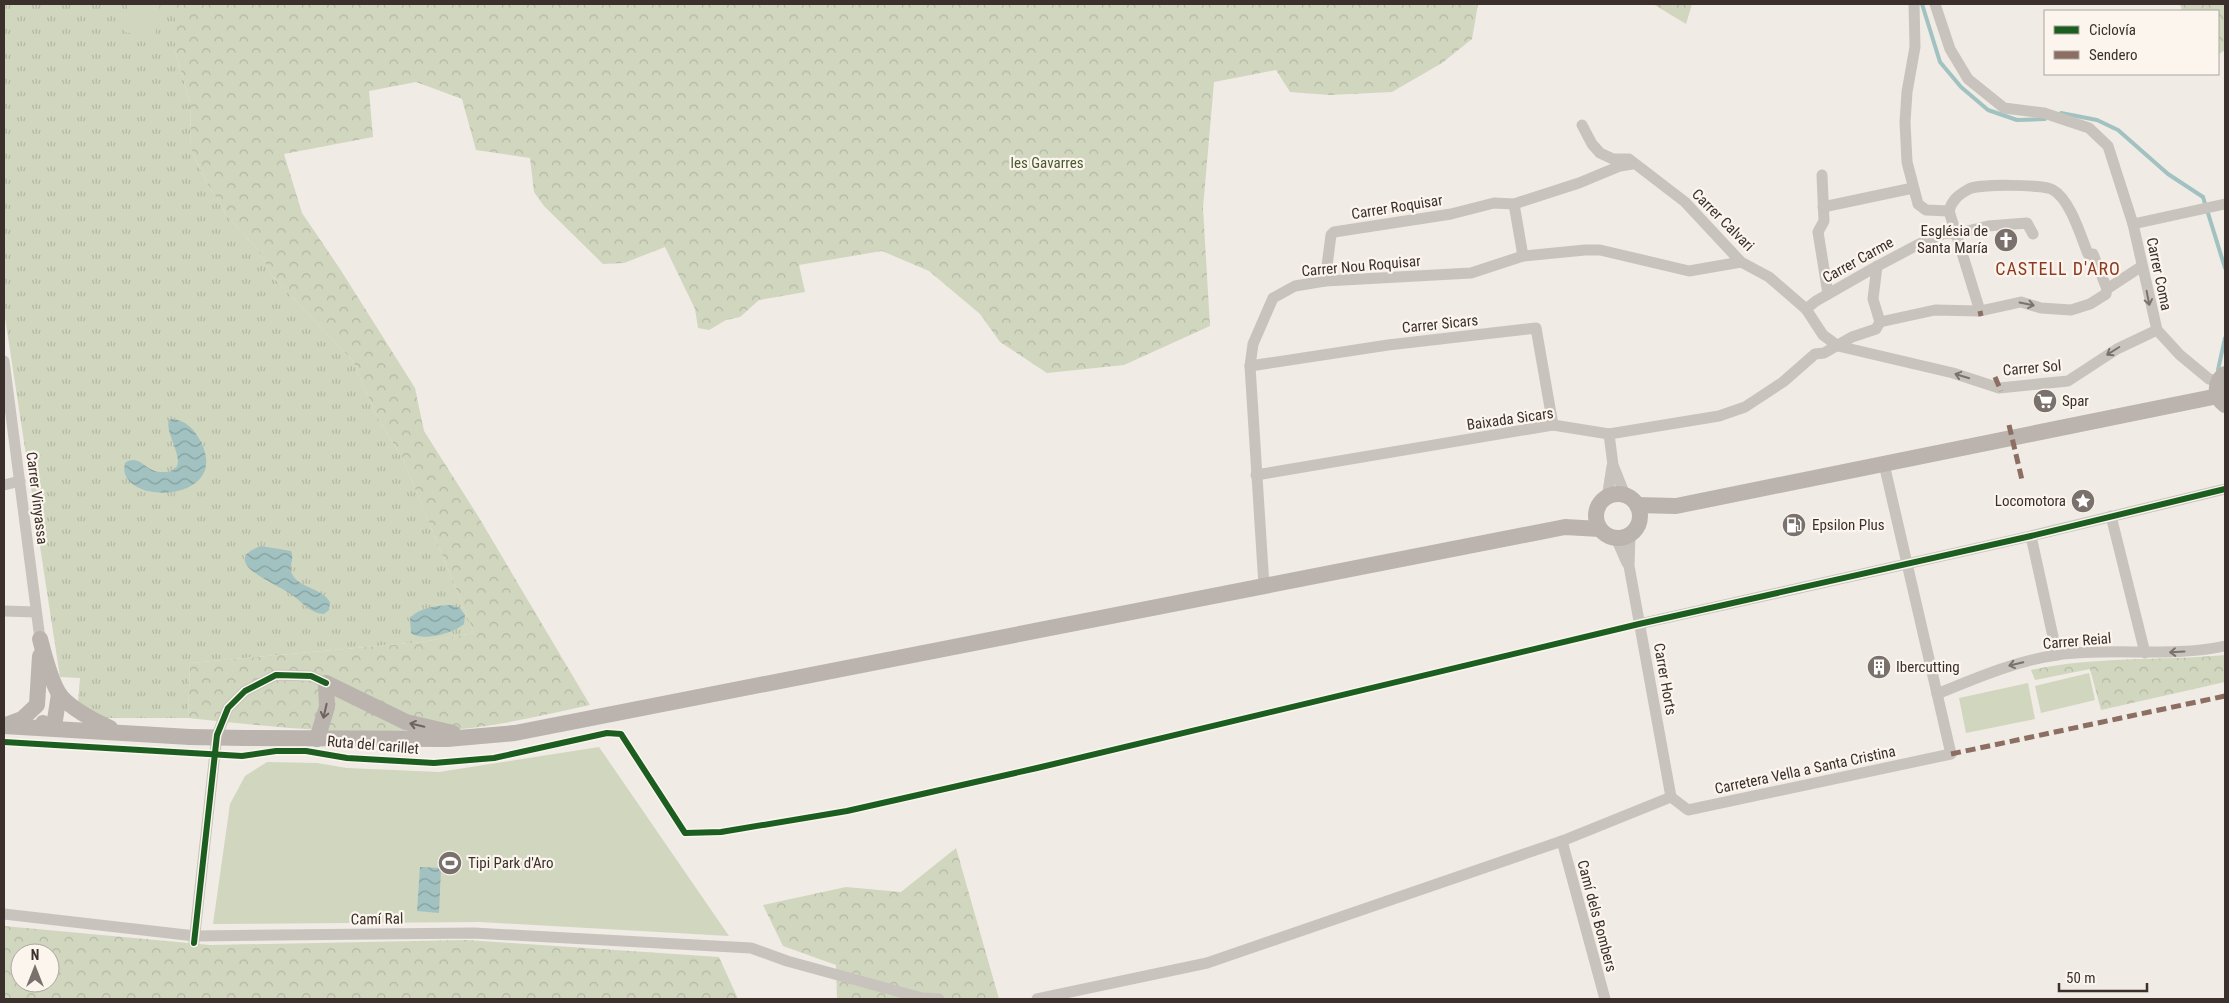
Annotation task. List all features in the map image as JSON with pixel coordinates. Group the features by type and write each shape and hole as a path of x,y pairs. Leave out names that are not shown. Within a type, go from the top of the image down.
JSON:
{"street":[{"path":"1914,4 1916,47 1907,92 1905,122 1907,162 1918,204 1926,210 1949,211"},
{"name":"Carrer Coma","path":"1935,4 1950,49 1968,79 2004,108 2044,113 2089,128 2108,146 2133,224 2157,330"},
{"name":"Carrer Calvari","path":"1582,125 1592,144 1600,153 1613,159 1629,159 1685,202 1741,262 1769,277 1806,309 1823,335"},
{"name":"Carrer Roquisar","path":"1325,281 1331,235 1334,232 1451,214 1494,203 1514,204 1579,183 1620,166 1636,164"},
{"path":"1822,175 1824,221 1818,232 1828,294"},
{"path":"1980,312 1949,211 1952,201 1971,188 2021,185 2053,190 2061,196 2073,217 2088,254 2093,254 2107,289"},
{"path":"1823,207 1913,188"},
{"path":"1514,204 1523,256"},
{"path":"2133,224 2222,205"},
{"name":"Carrer Carme","path":"1806,309 1877,266 1944,233 1955,234 1988,226 2027,223 2033,234"},
{"name":"Carrer Nou Roquisar","path":"1264,586 1250,366 1253,344 1273,298 1296,286 1325,281 1471,273 1523,256 1585,250 1600,250 1689,271 1741,262"},
{"path":"1877,266 1873,299 1880,322 1935,310 1980,312 2021,302 2041,308 2071,310 2090,304 2106,294 2107,289 2142,266"},
{"name":"Baixada Sicars","path":"1256,475 1553,425 1609,434 1719,416 1744,407 1783,382 1815,354 1824,353 1852,337 1876,330 1880,322"},
{"name":"Carrer Sicars","path":"1250,366 1388,345 1536,328 1553,425"},
{"path":"1676,506 1631,500 1616,495 1607,498 1601,504 1597,511 1597,520 1600,529 1607,535 1628,532 1676,506 2222,396 2209,379 2180,355 2157,330"},
{"name":"Carrer Sol","path":"1823,335 1838,346 1953,373 1999,388 2068,381 2117,349 2157,330"},
{"path":"1815,354 1823,335"},
{"name":"Carrer Vinyassa","path":"4,363 40,639"},
{"path":"1607,498 1613,465 1609,434"},
{"path":"1884,464 1937,694"},
{"path":"1613,465 1640,514 1628,532"},
{"path":"4,485 20,481"},
{"path":"1639,624 2031,536 2225,490"},
{"path":"1565,527 1597,511"},
{"path":"2111,516 2145,653"},
{"path":"4,726 190,737 437,739 482,737 586,720 1565,527 1600,529"},
{"name":"Carrer Horts","path":"1628,532 1629,566 1671,796"},
{"path":"2031,536 2057,655"},
{"path":"4,611 36,612"},
{"path":"40,639 59,694 87,716 116,732"},
{"path":"40,639 37,705 40,721 49,728"},
{"name":"Carrer Reial","path":"1937,694 2007,666 2057,655 2098,652 2145,653 2187,651 2225,646"},
{"path":"194,940 217,735 228,708 245,691 276,675 311,676 406,722 482,737"},
{"path":"317,739 327,707 326,683"},
{"path":"49,728 55,720 59,694"},
{"name":"Carretera Vella a Santa Cristina","path":"1671,796 1688,810 1951,754 1937,694"},
{"path":"4,726 22,719 37,705"},
{"path":"1037,999 1207,963 1562,841 1671,796"},
{"name":"Camí dels Bombers","path":"1562,841 1605,999"},
{"name":"Camí Ral","path":"4,914 194,940 474,933 751,948 787,961 922,998 939,999"}],"green space":[{"path":"4,4 175,4 175,51 190,102 191,149 206,181 229,219 256,247 273,277 353,361 378,419 403,459 474,633 421,642 190,663 188,718 102,718 78,702 80,678 60,677 4,311"},
{"path":"128,4 160,4 155,37 124,32"},
{"name":"les Gavarres","path":"175,4 1478,4 1472,39 1442,63 1392,92 1330,95 1290,92 1276,70 1214,82 1203,208 1210,326 1124,365 1047,373 1000,342 980,314 929,271 882,251 799,265 805,292 759,300 740,317 726,320 709,330 698,328 695,309 665,247 624,263 603,264 544,206 534,192 530,158 476,150 462,99 416,82 369,91 373,137 284,154 302,213 340,269 415,388 424,431 478,516 590,705 479,727 407,732 371,732 334,731 188,718 190,663 421,642 474,633 403,459 378,419 353,361 273,277 256,247 229,219 206,181 191,149 190,102 175,51"},
{"path":"1653,4 1692,4 1686,24"},
{"path":"2180,4 2225,4 2225,50 2219,54 2219,10 2182,10"},
{"path":"2225,655 2225,682 2101,710 2090,669 2035,680 2031,670 2103,661"},
{"path":"2089,673 2095,700 2041,713 2035,686"},
{"path":"2028,683 2035,719 1966,733 1959,698"},
{"name":"Tipi Park d'Aro","path":"599,747 729,936 479,922 213,924 230,804 245,776 267,762 317,763 347,768 439,772"},
{"path":"956,848 999,999 837,999 836,965 783,946 763,905 846,887 901,892"},
{"path":"4,926 210,945 466,940 719,957 738,999 4,999"}],"water":[{"path":"169,420 182,421 190,426 201,442 206,463 201,478 188,488 170,492 152,492 137,487 126,477 125,463 134,460 139,461 151,469 160,472 171,471 177,467 177,453 168,427"},
{"path":"261,546 291,551 292,574 300,583 326,597 330,602 329,610 324,614 315,612 291,594 263,579 247,566 245,559 249,552"},
{"path":"451,605 460,608 465,615 464,624 438,635 423,637 411,633 410,618 418,612 429,608"},
{"path":"420,867 441,868 439,913 417,911"}],"waterway":[{"path":"1922,4 1940,62 1961,87 1988,110 2017,120 2045,119"},
{"path":"2061,113 2097,120 2118,130 2168,174 2203,197 2225,268"},
{"path":"2218,370 2225,338"}],"marked path":[{"path":"1980,311 1981,316"},
{"path":"1995,377 2001,391"},
{"path":"2009,425 2022,480"},
{"path":"1951,754 2225,696"}],"cycle path":[{"name":"Ruta del carillet","path":"4,742 242,756 276,751 306,751 347,758 434,763 494,758 607,733 621,734 685,833 721,832 847,811 1037,768 1639,624 2031,536 2225,489"},
{"path":"194,943 217,735 228,708 245,691 276,675 311,676 326,683"}],"place":[{"name":"Església de Santa María","path":"2006,240"},
{"name":"Spar","path":"2045,401"},
{"name":"Locomotora","path":"2083,501"},
{"name":"Epsilon Plus","path":"1794,525"},
{"name":"Ibercutting","path":"1879,667"},
{"name":"Tipi Park d'Aro","path":"450,863"}],"district":[{"name":"CASTELL D'ARO","path":"2058,269"}]}
